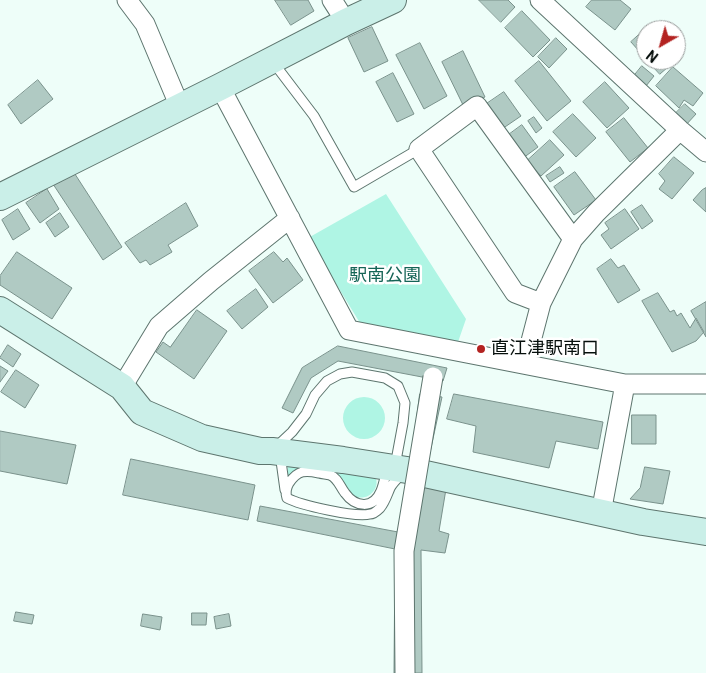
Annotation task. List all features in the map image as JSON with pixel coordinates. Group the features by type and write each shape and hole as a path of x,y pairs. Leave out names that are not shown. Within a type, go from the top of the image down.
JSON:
{"street":[{"path":"127,0 145,24 180,107"},
{"path":"332,0 346,22"},
{"path":"0,197 393,0"},
{"path":"540,0 706,152"},
{"path":"220,87 349,330 625,384 706,384"},
{"path":"541,303 515,293 419,149 477,106 573,239"},
{"path":"526,364 541,303 573,239 680,130"},
{"path":"122,387 159,326 211,281 290,218"},
{"path":"0,310 122,387 142,412 202,438 260,451 276,451 396,468 643,522 706,532"},
{"path":"406,673 404,551 433,377"},
{"path":"601,513 625,384"}],"lane":[{"path":"272,60 314,116 354,187 419,149"},
{"path":"352,372 385,378 398,386 405,403 395,480 384,502 378,510 371,514 364,515 334,511 295,502 287,498 276,451 306,414 315,395 327,381 340,374 352,372"},
{"path":"286,493 288,485 294,477 301,472 308,471 332,476 350,500 359,504 367,504 375,499 396,468"}],"green space":[{"name":"駅南公園","path":"386,194 466,319 458,342 360,323 308,238"},
{"path":"360,397 368,397 379,403 385,418 379,433 368,439 360,439 349,433 343,422 343,414 349,403"},
{"path":"288,465 374,474 376,479 375,489 368,496 358,497 352,495 347,490 336,472 302,467 287,479"}],"building":[{"path":"275,0 308,0 314,11 291,25"},
{"path":"479,0 508,0 515,7 501,22"},
{"path":"592,0 620,0 631,9 615,30 586,7"},
{"path":"522,11 550,40 533,57 505,28"},
{"path":"372,27 388,61 364,72 348,38"},
{"path":"556,38 567,49 549,68 538,57"},
{"path":"636,38 636,48 631,42"},
{"path":"420,43 447,96 424,109 396,55"},
{"path":"463,51 485,97 464,107 442,62"},
{"path":"539,61 571,101 547,121 515,81"},
{"path":"639,70 647,70 654,76 646,86 634,76"},
{"path":"656,70 665,70 660,74"},
{"path":"670,70 676,70 703,93 693,106 684,100 679,108 656,86"},
{"path":"393,73 414,114 397,122 376,82"},
{"path":"38,80 53,99 21,124 8,105"},
{"path":"605,82 629,108 607,128 583,102"},
{"path":"504,92 521,116 499,131 482,107"},
{"path":"685,104 696,114 685,126 674,115"},
{"path":"573,114 596,138 576,157 553,132"},
{"path":"534,117 542,128 536,133 528,121"},
{"path":"624,118 648,148 630,162 606,132"},
{"path":"522,125 538,147 519,161 503,139"},
{"path":"550,140 564,155 541,176 527,161"},
{"path":"674,157 694,173 672,199 659,189 665,181 659,174"},
{"path":"560,167 564,173 550,182 546,176"},
{"path":"73,171 122,247 103,260 53,184"},
{"path":"575,172 596,200 574,215 554,187"},
{"path":"706,188 706,212 693,200"},
{"path":"47,189 59,209 40,223 26,203"},
{"path":"186,203 198,226 168,245 172,252 150,265 146,260 140,263 125,243"},
{"path":"642,205 653,221 642,229 631,212"},
{"path":"18,209 30,229 13,240 2,220"},
{"path":"625,209 639,229 611,249 601,235 609,229 605,223"},
{"path":"60,213 69,227 55,237 46,223"},
{"path":"17,252 72,288 52,319 0,285 0,276"},
{"path":"274,252 283,262 287,258 303,280 273,303 249,271"},
{"path":"611,259 618,268 624,265 640,290 618,303 597,269"},
{"path":"256,289 268,307 242,329 227,311"},
{"path":"658,293 670,312 674,310 677,316 681,313 690,328 696,318 704,332 696,341 672,352 642,301"},
{"path":"706,302 706,337 691,311"},
{"path":"197,310 227,331 194,379 156,352 163,342 170,347"},
{"path":"8,345 21,354 13,367 0,358"},
{"path":"338,346 447,368 443,381 338,361 311,378 293,413 282,408 302,368"},
{"path":"0,366 8,371 0,382"},
{"path":"16,370 39,385 25,408 1,392"},
{"path":"420,394 442,397 423,485 446,489 439,531 449,534 445,553 421,550 422,673 394,673 395,549 257,521 260,506 398,532 415,444"},
{"path":"454,394 603,422 598,449 556,441 549,468 473,452 476,426 447,419"},
{"path":"632,415 656,415 656,444 632,444"},
{"path":"0,431 76,445 67,484 0,471"},
{"path":"131,459 255,485 248,520 123,495"},
{"path":"645,467 670,471 663,504 630,499 640,488"},
{"path":"16,612 34,615 32,624 14,621"},
{"path":"192,613 207,613 206,625 192,625"},
{"path":"143,614 162,617 160,630 141,626"},
{"path":"229,614 231,626 216,629 214,617"}],"place":[{"name":"直江津駅南口","path":"481,349"}]}
